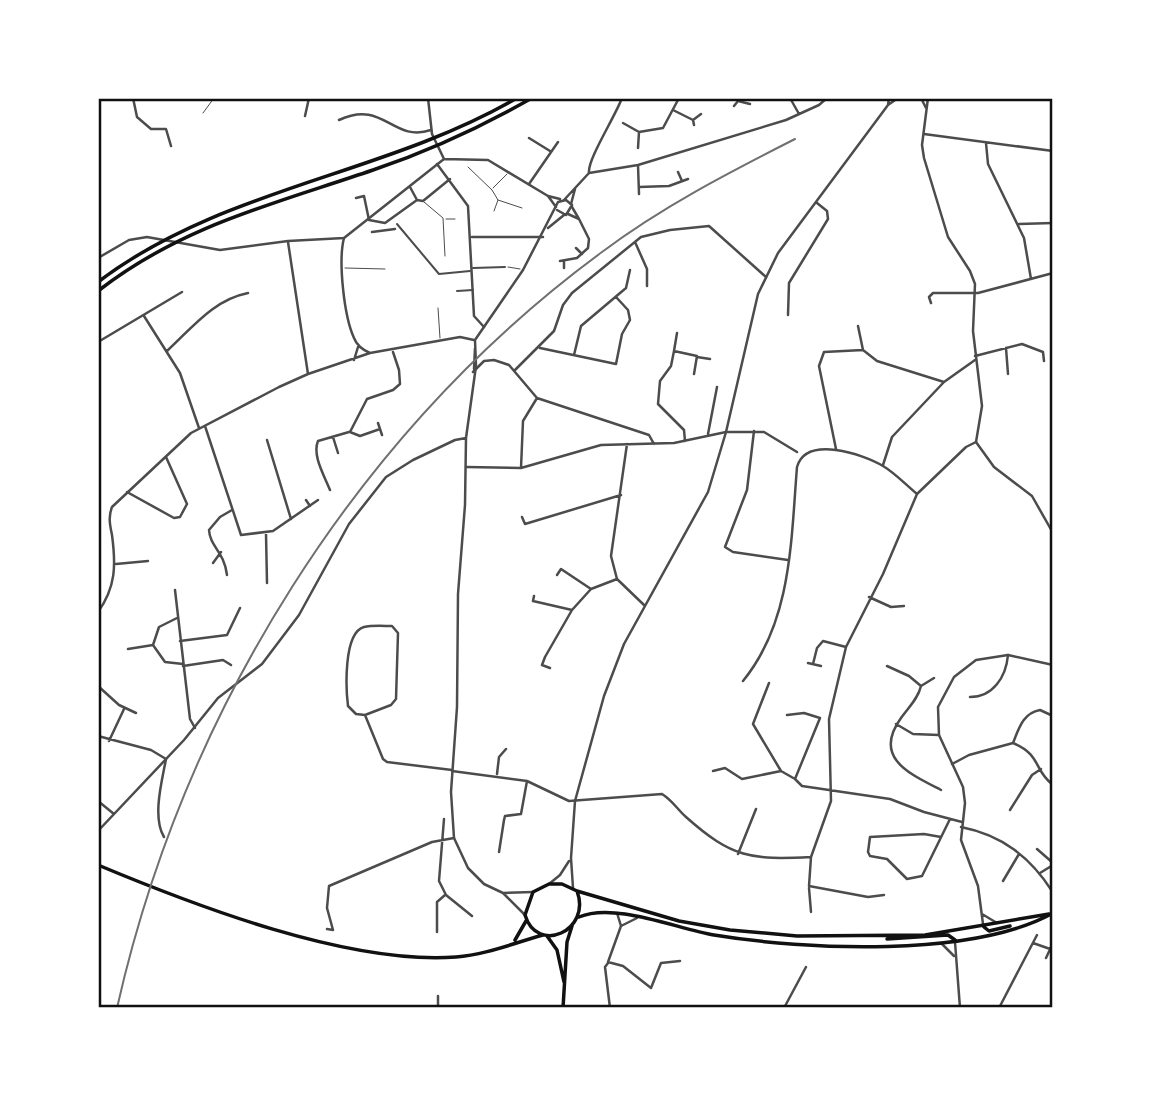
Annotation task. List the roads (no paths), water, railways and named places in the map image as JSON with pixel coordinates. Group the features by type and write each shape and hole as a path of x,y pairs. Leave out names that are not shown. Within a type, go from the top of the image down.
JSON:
{"main road":[{"path":"98,282 170,236 220,212 413,148 456,130 517,98"},
{"path":"98,291 166,246 233,215 415,155 458,137 532,98"},
{"path":"98,865 162,891 285,931 344,947 397,956 464,957 485,953 514,941 561,933 579,918 596,911 617,913 677,928 761,941 863,946 955,940 1040,921 1051,913"},
{"path":"514,941 526,921 525,915 533,892 549,884 657,915 730,930 898,940 951,935 955,940"},
{"path":"575,890 581,905 579,918"},
{"path":"878,938 984,927 1051,913"},
{"path":"526,921 545,936 559,956 565,988"},
{"path":"984,927 990,931 1040,921"},
{"path":"563,1008 567,942 573,924"}],"street":[{"path":"133,98 137,117 151,129 166,130 171,146"},
{"path":"305,116 309,98"},
{"path":"428,98 431,130 444,159"},
{"path":"589,173 589,161 614,120 622,98"},
{"path":"623,123 639,132 663,128 679,98"},
{"path":"790,98 799,115"},
{"path":"525,915 503,893 484,884 468,868 454,838 451,811 466,438 475,340 523,270 557,208 589,173 638,164 799,115 827,98"},
{"path":"888,105 889,98"},
{"path":"575,890 571,858 575,802 604,696 624,644 703,501 726,432 758,294 778,253 888,105 898,98"},
{"path":"921,98 926,108"},
{"path":"928,98 922,145 948,237 973,277 975,358 982,406 976,442 994,467 1032,496 1053,533"},
{"path":"734,106 738,99 750,104"},
{"path":"673,110 693,120"},
{"path":"340,120 358,112 370,114 402,130 419,134 431,130"},
{"path":"693,120 701,114"},
{"path":"693,120 694,125"},
{"path":"638,148 639,132"},
{"path":"923,134 1053,151"},
{"path":"529,138 551,152"},
{"path":"529,184 558,142"},
{"path":"986,143 986,156 995,180 1019,224 1031,279"},
{"path":"98,258 129,240 147,237 228,249 288,241 344,238 444,159 488,160 548,196 572,205 589,239 588,248 582,254 562,261 564,268"},
{"path":"437,164 468,206 472,237 474,316 484,327"},
{"path":"638,164 639,194"},
{"path":"678,172 682,181"},
{"path":"369,220 385,223 417,200 423,201 450,179"},
{"path":"639,187 669,186 688,179"},
{"path":"546,230 566,215 572,205 576,185"},
{"path":"410,187 417,200"},
{"path":"356,198 364,196 369,220"},
{"path":"548,196 566,215 579,219"},
{"path":"788,315 789,284 828,219 827,211 817,203"},
{"path":"385,223 386,230"},
{"path":"1019,224 1053,223"},
{"path":"397,224 439,274 505,267"},
{"path":"515,370 540,348 554,331 563,304 572,293 635,242 670,230 709,226 766,277"},
{"path":"372,232 395,229"},
{"path":"472,237 542,237"},
{"path":"344,238 341,267 352,330 358,345 370,353"},
{"path":"288,241 308,374"},
{"path":"635,242 647,269 647,286"},
{"path":"576,247 582,254"},
{"path":"574,355 581,326 626,288 630,270"},
{"path":"931,303 929,297 933,293 975,293 1053,273"},
{"path":"622,275 629,277"},
{"path":"457,291 473,290"},
{"path":"98,342 182,292"},
{"path":"167,351 212,308 234,296 248,293"},
{"path":"781,295 787,295"},
{"path":"540,348 616,364 622,334 629,320 628,310 616,297"},
{"path":"144,316 180,375 198,428"},
{"path":"858,326 863,349 877,361 944,382"},
{"path":"677,334 671,366 660,381 656,401 684,430 685,441"},
{"path":"98,612 110,590 116,564 109,517 112,507 198,428 308,374 370,353 460,337 475,340"},
{"path":"883,466 892,437 944,382 975,358 1022,344 1043,352 1044,361"},
{"path":"354,360 358,345"},
{"path":"1006,348 1009,374"},
{"path":"837,450 820,359 826,352 863,349"},
{"path":"349,432 366,399 400,384 393,351"},
{"path":"674,351 710,359"},
{"path":"694,374 697,357"},
{"path":"473,371 489,359 501,362 515,370 537,398 649,435 654,444"},
{"path":"708,434 717,387"},
{"path":"521,468 523,421 537,398"},
{"path":"378,423 382,435"},
{"path":"204,425 241,535 266,534 318,500"},
{"path":"330,490 315,448 318,441 349,432 356,435 380,429"},
{"path":"754,431 747,490 725,547 733,552 789,560"},
{"path":"466,467 521,468 601,445 685,441 726,432 754,431 768,435 797,452"},
{"path":"356,435 356,442"},
{"path":"333,437 338,453"},
{"path":"98,831 195,728 228,688 262,664 299,615 349,524 386,477 413,460 455,440 466,438"},
{"path":"267,440 291,519"},
{"path":"811,912 811,857 826,820 832,791 829,719 846,647 883,574 917,494 966,447 976,442"},
{"path":"627,444 611,556 617,579 644,605"},
{"path":"743,681 762,651 781,607 789,560 797,467 802,457 810,451 837,450 883,466 917,494"},
{"path":"127,492 174,518 180,517 187,504 166,456"},
{"path":"276,466 282,464"},
{"path":"522,517 525,524 621,495"},
{"path":"306,500 310,506"},
{"path":"227,575 221,552 210,540 209,530 220,517 232,510"},
{"path":"266,534 267,583"},
{"path":"213,564 221,552"},
{"path":"116,564 148,561"},
{"path":"557,575 561,569 591,589"},
{"path":"550,668 542,665 545,657 572,610 591,589 617,579"},
{"path":"175,590 190,719 195,728"},
{"path":"534,596 533,601 572,610"},
{"path":"869,597 891,607 904,606"},
{"path":"890,614 891,607"},
{"path":"180,641 227,635 240,608"},
{"path":"153,645 159,627 177,618"},
{"path":"393,626 398,633 396,699 391,705 365,715 356,714 348,706 347,659 361,628 393,626"},
{"path":"813,664 817,648 823,641 846,647"},
{"path":"128,649 153,645"},
{"path":"153,645 164,662 183,665 223,660 231,665"},
{"path":"970,697 984,695 998,685 1008,654"},
{"path":"984,927 978,886 963,852 963,787 939,735 939,706 947,686 956,674 976,660 1008,654 1053,665"},
{"path":"808,663 821,666"},
{"path":"894,669 897,663"},
{"path":"887,666 921,686"},
{"path":"934,678 921,686 919,695 897,724 890,749 900,766 941,790"},
{"path":"769,683 753,724 781,771 805,787 890,799 962,821"},
{"path":"98,686 125,708 136,713"},
{"path":"110,741 125,708"},
{"path":"1013,743 1022,721 1030,713 1040,710 1053,716"},
{"path":"787,715 804,713 829,719"},
{"path":"365,715 383,759 387,762 527,781 560,798 575,802 662,794 719,844 738,854 769,859 811,857"},
{"path":"795,779 820,718"},
{"path":"897,724 913,734 939,735"},
{"path":"98,736 151,750 166,759"},
{"path":"952,764 977,752 1013,743 1034,754 1053,785"},
{"path":"497,775 499,757 506,749"},
{"path":"164,837 159,830 160,791 166,759"},
{"path":"713,771 725,768 741,779 781,771"},
{"path":"1010,810 1032,775 1041,769"},
{"path":"499,852 505,816 521,814 527,781"},
{"path":"98,801 115,815"},
{"path":"738,854 756,809"},
{"path":"444,819 438,873 446,895 472,916"},
{"path":"941,837 924,834 875,836 867,839 867,852 870,856 887,859 904,878 915,879 926,874 930,855 941,837 950,819"},
{"path":"961,827 990,834 1020,853 1040,873 1052,891"},
{"path":"327,929 333,930 327,908 329,886 441,840 454,838"},
{"path":"1037,849 1053,864 1040,873"},
{"path":"1003,881 1020,853"},
{"path":"549,884 560,875 571,858"},
{"path":"1011,868 1017,871"},
{"path":"809,886 868,897 884,895"},
{"path":"503,893 533,892"},
{"path":"437,932 437,902 446,895"},
{"path":"610,1008 605,967 621,926 617,913"},
{"path":"982,914 1000,923"},
{"path":"621,926 637,918"},
{"path":"999,1008 1037,936"},
{"path":"955,940 960,1008"},
{"path":"938,942 949,948 955,959"},
{"path":"1032,942 1051,949"},
{"path":"1046,958 1053,943"},
{"path":"608,962 623,967 651,988 661,963 680,961"},
{"path":"785,1008 806,967"},
{"path":"438,996 438,1008"}],"lane":[{"path":"203,113 214,98"},
{"path":"468,167 492,190 498,200 522,208"},
{"path":"500,179 502,167"},
{"path":"492,190 500,179 510,172"},
{"path":"494,211 498,200"},
{"path":"423,201 438,210 444,219 445,256"},
{"path":"444,219 455,219"},
{"path":"341,267 384,269"},
{"path":"505,267 523,270"},
{"path":"438,308 441,341"},
{"path":"433,321 438,321"}],"railway":[{"path":"117,1008 147,898 186,790 235,686 292,586 358,492 432,405 513,324 602,252 672,205 795,139"}]}
